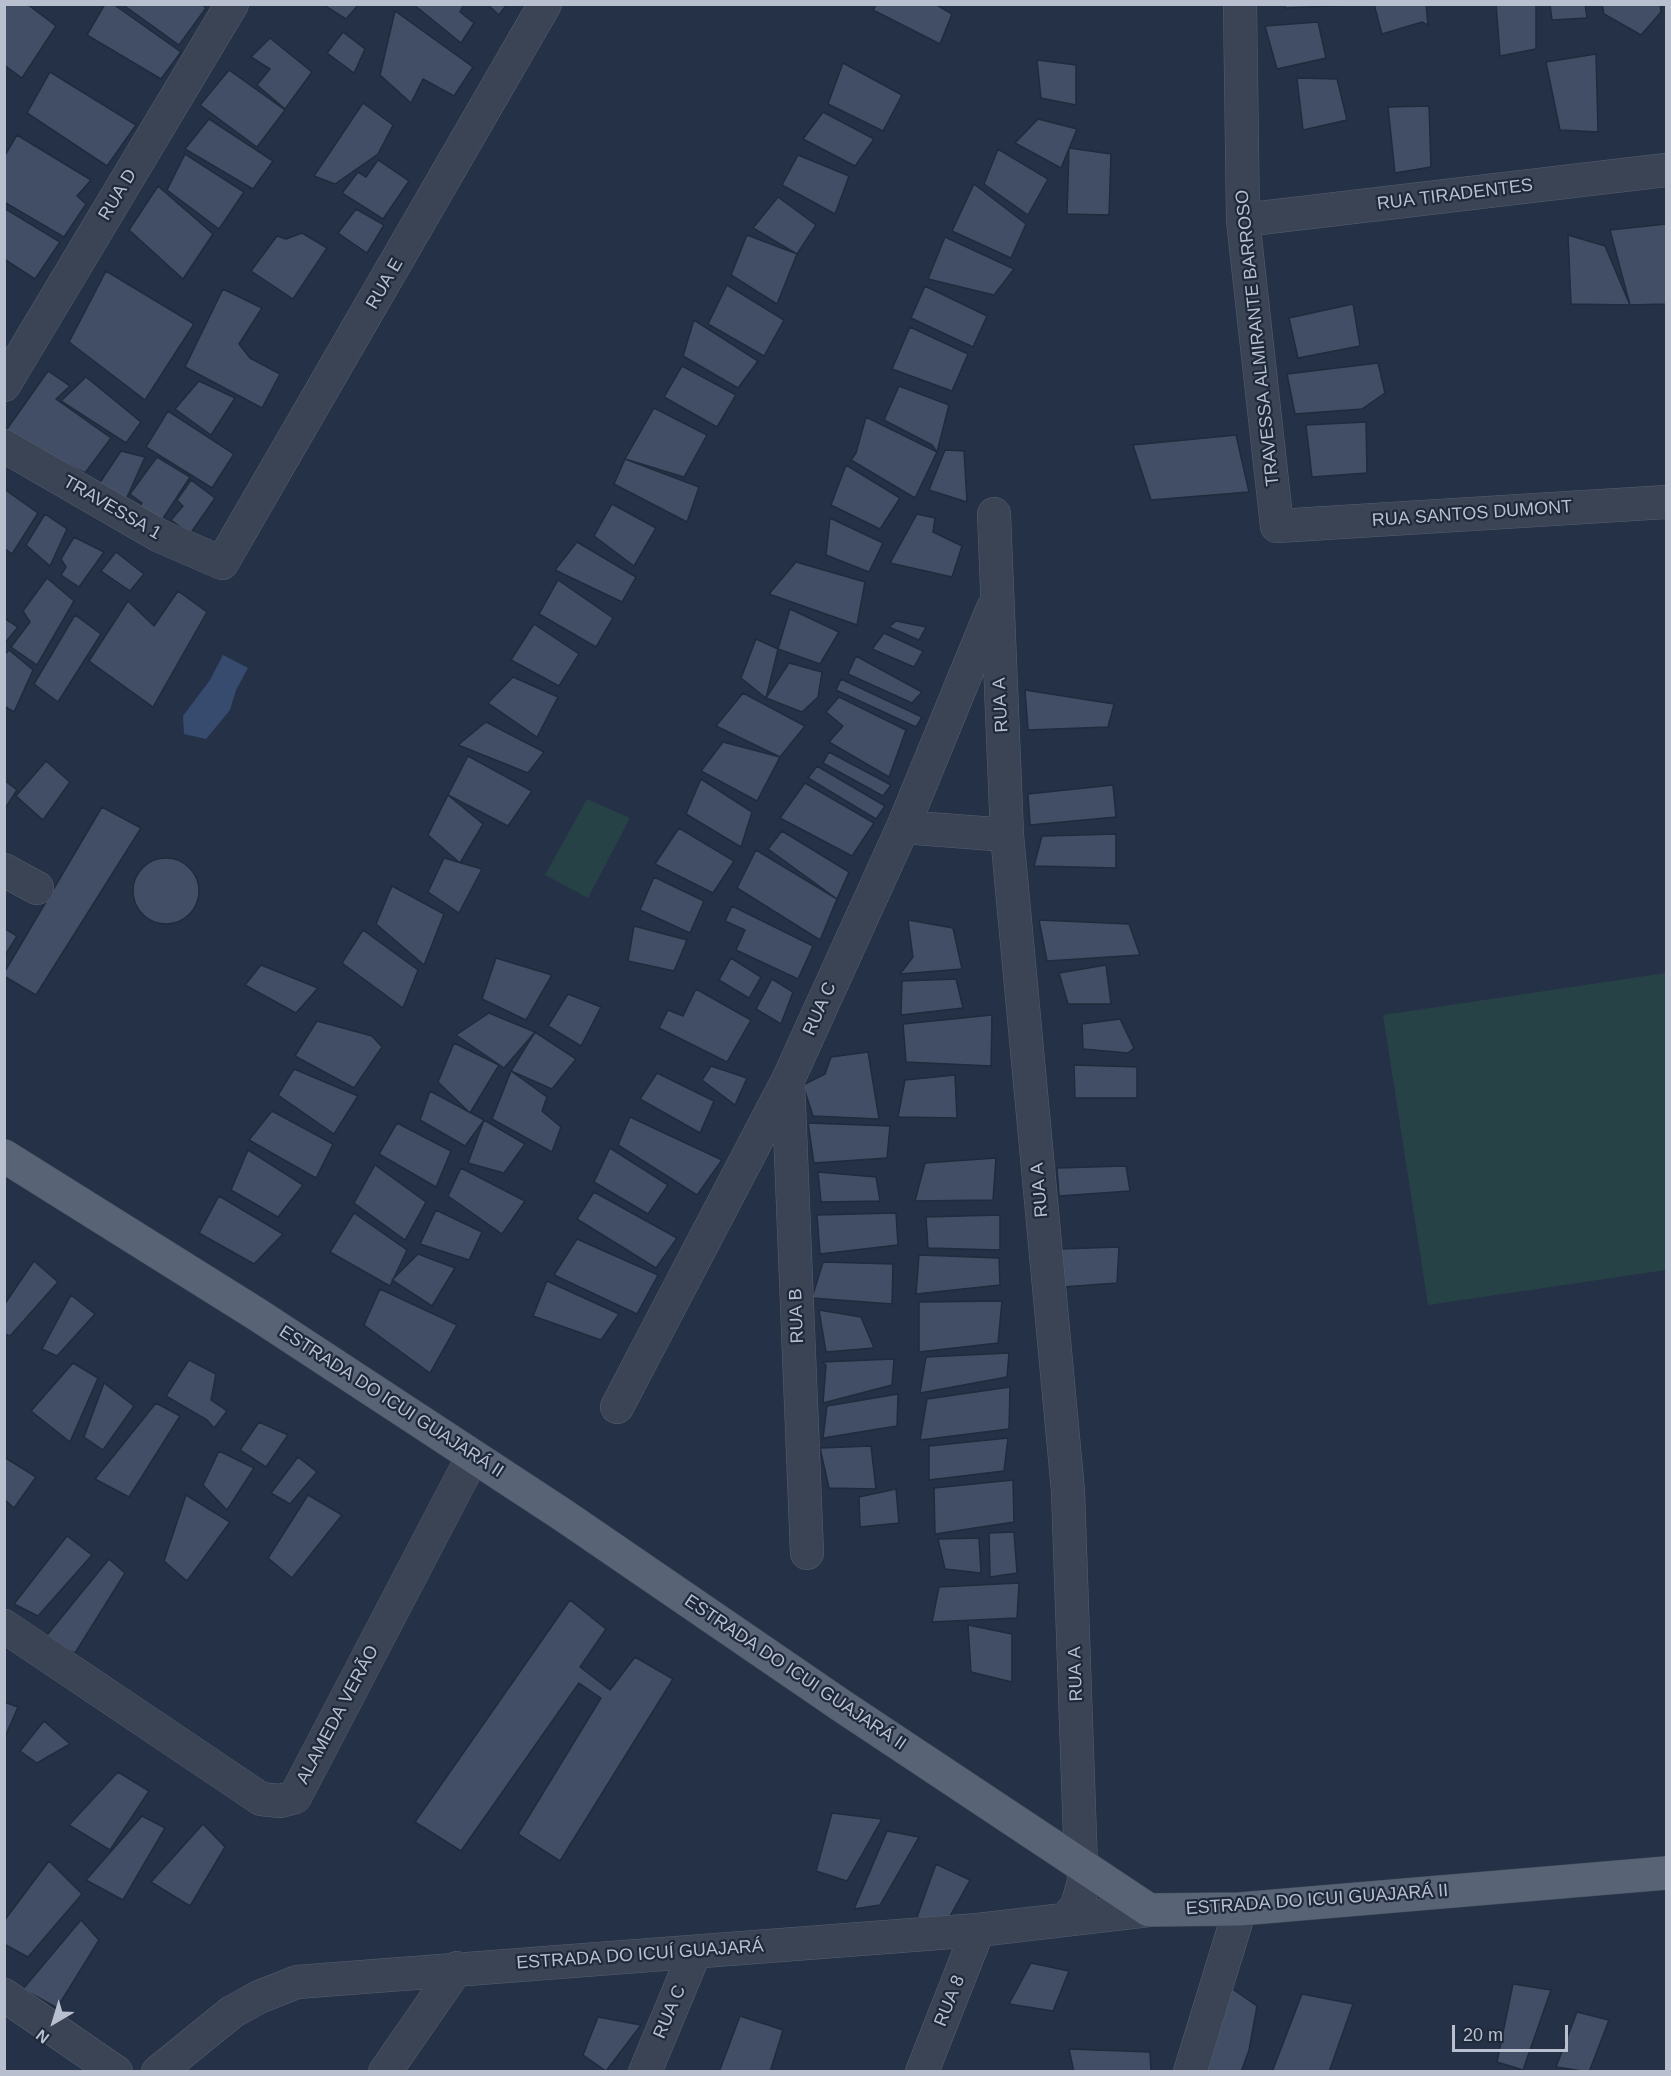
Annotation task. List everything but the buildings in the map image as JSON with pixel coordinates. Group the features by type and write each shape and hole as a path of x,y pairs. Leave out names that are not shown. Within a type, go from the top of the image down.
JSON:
{"main road":[{"name":"ESTRADA DO ICUI GUAJARÁ II","path":"4,1156 258,1315 473,1456 1149,1910 1240,1909 1666,1873"}],"street":[{"name":"RUA D","path":"4,385 232,4"},
{"name":"RUA E","path":"222,563 545,4"},
{"name":"TRAVESSA ALMIRANTE BARROSO","path":"1240,4 1243,220 1277,526"},
{"name":"RUA TIRADENTES","path":"1243,220 1666,170"},
{"name":"TRAVESSA 1","path":"4,446 160,536 222,563"},
{"name":"RUA SANTOS DUMONT","path":"1277,526 1666,502"},
{"name":"RUA A","path":"994,514 1007,835 1068,1491 1082,1866 1085,1887 1077,1906 1066,1919"},
{"name":"RUA C","path":"617,1407 788,1080 903,827 997,600"},
{"path":"903,827 1007,835"},
{"path":"4,870 37,888"},
{"name":"RUA B","path":"788,1080 807,1552"},
{"name":"ALAMEDA VERÃO","path":"4,1626 261,1799 280,1801 295,1797 473,1456"},
{"path":"1190,2072 1240,1909"},
{"name":"ESTRADA DO ICUÍ GUAJARÁ","path":"158,2072 232,2012 259,1996 297,1982 978,1930 1149,1910"},
{"name":"RUA 8","path":"922,2072 978,1930"},
{"name":"RUA C","path":"645,2072 695,1952"},
{"path":"385,2072 457,1968"},
{"path":"4,1995 116,2072"}],"green space":[{"path":"587,799 630,818 588,898 545,875"},
{"path":"1666,973 1666,1270 1428,1305 1383,1015"}],"water":[{"path":"223,655 248,668 236,690 230,710 206,739 184,734 183,716 210,680"}]}
